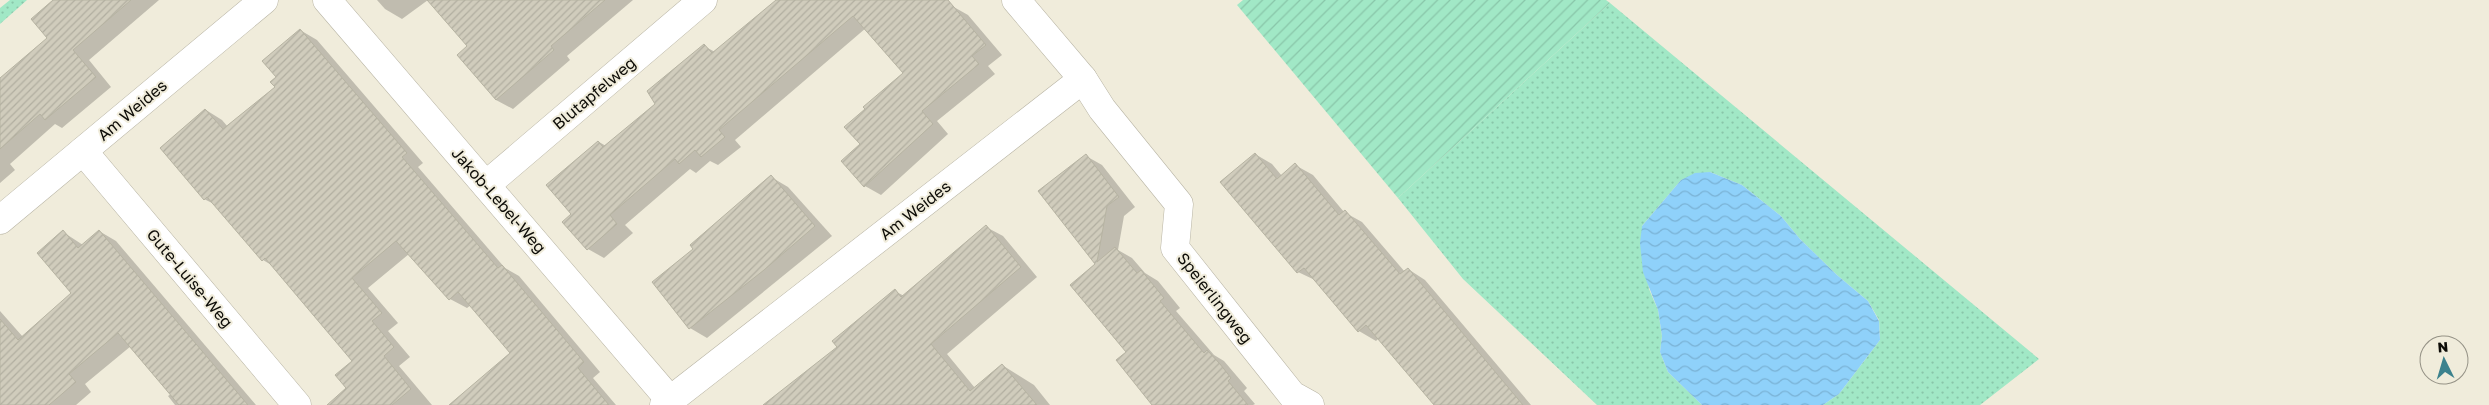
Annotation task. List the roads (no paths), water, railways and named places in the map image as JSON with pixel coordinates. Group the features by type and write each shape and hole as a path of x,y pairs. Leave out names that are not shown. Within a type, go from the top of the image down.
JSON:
{"street":[{"name":"Am Weides","path":"0,220 264,0"},
{"name":"Jakob-Lebel-Weg","path":"327,0 486,185 667,403"},
{"name":"Blutapfelweg","path":"486,185 703,0"},
{"path":"1016,0 1083,80"},
{"name":"Am Weides","path":"667,403 1083,80"},
{"name":"Speierlingweg","path":"1083,80 1102,109 1179,204 1175,248 1294,402"},
{"name":"Gute-Luise-Weg","path":"83,151 297,405"}],"water":[{"path":"1710,172 1742,185 1781,216 1800,239 1837,275 1868,301 1879,321 1880,340 1839,394 1823,405 1702,405 1668,372 1660,352 1662,336 1658,310 1643,272 1640,243 1642,226 1681,180 1695,173"}]}
